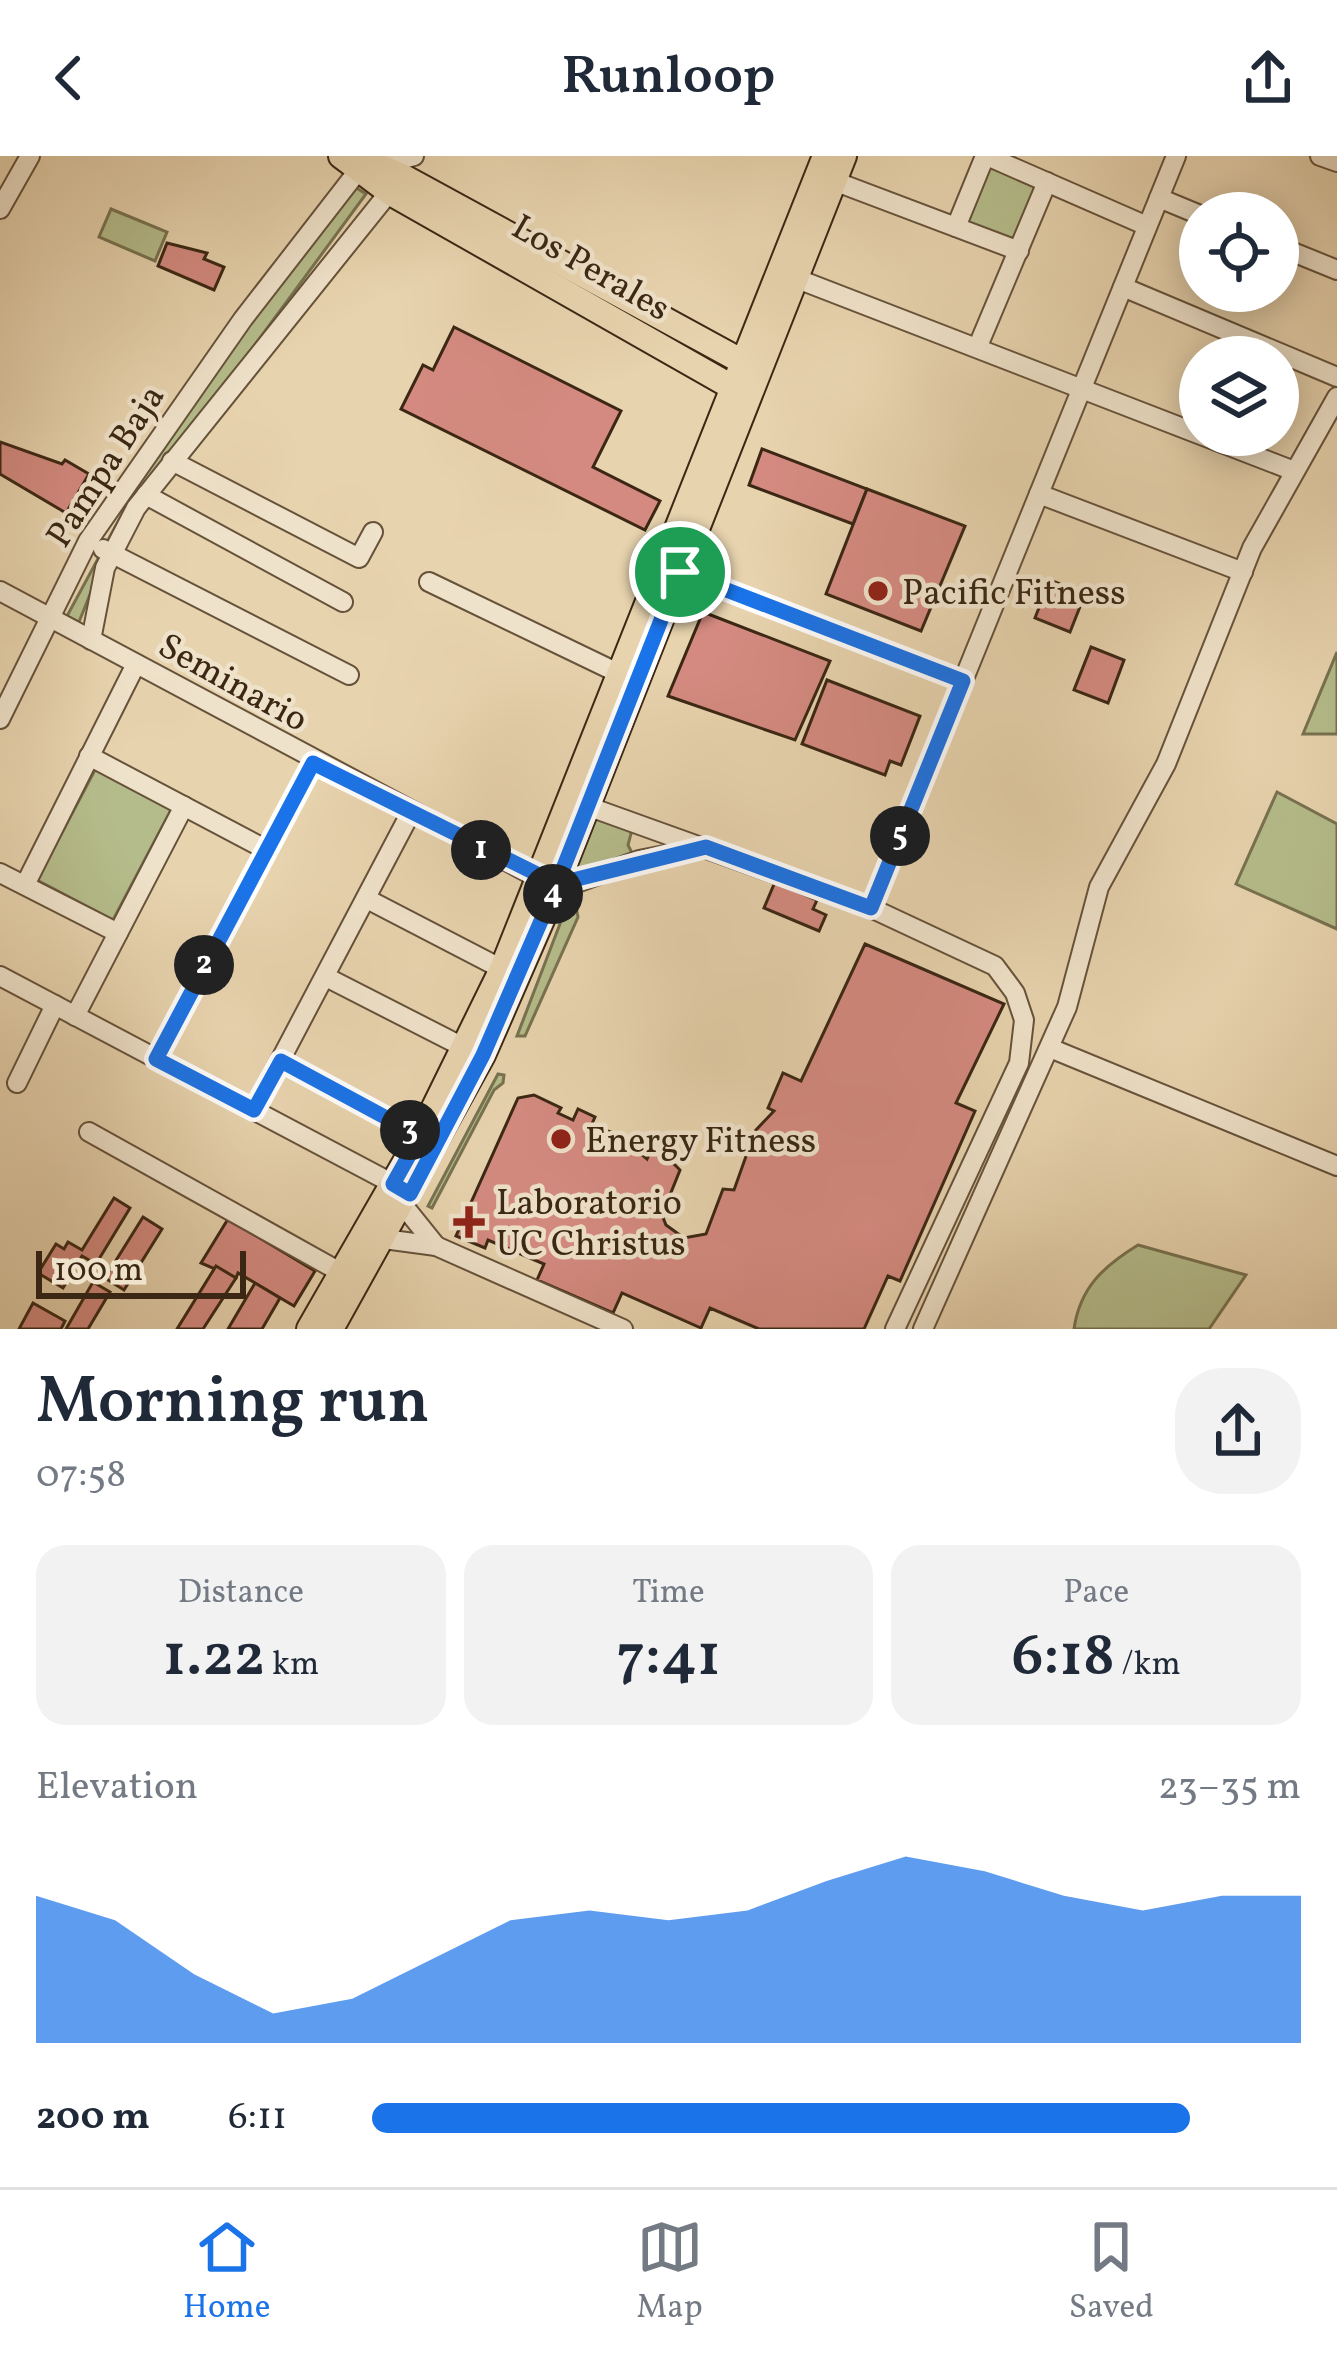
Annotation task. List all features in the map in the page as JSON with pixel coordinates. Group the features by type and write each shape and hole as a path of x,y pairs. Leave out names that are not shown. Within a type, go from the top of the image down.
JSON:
{"main road":[{"path":"309,1329 341,1273 402,1194 483,1055 618,674 751,367 824,156"},
{"path":"751,367 795,278 844,156"},
{"name":"Los Perales","path":"357,162 608,302 751,367"},
{"name":"Los Perales","path":"608,302 741,392"},
{"path":"331,1329 384,1239 420,1136 587,806 680,572 741,392"}],"street":[{"path":"0,209 30,156"},
{"path":"357,162 414,156 395,184"},
{"path":"956,227 986,156 1148,226"},
{"path":"871,908 1176,156"},
{"path":"1320,156 1337,162"},
{"name":"Pampa Baja","path":"0,718 5,696 52,618 88,541 357,162"},
{"path":"834,182 1019,251"},
{"path":"978,346 1047,182"},
{"name":"Pampa Baja","path":"91,640 111,553 146,495 395,184"},
{"path":"1159,198 1179,206"},
{"path":"1299,255 1337,270"},
{"path":"795,278 1294,471"},
{"path":"1123,287 1337,377"},
{"path":"242,319 270,337"},
{"path":"923,1329 1050,1048 1099,887 1166,764 1243,572 1337,398"},
{"path":"172,461 358,558 374,532"},
{"path":"1039,494 1243,572"},
{"path":"146,495 343,602"},
{"path":"88,541 349,675"},
{"path":"680,572 963,681"},
{"path":"429,582 618,674"},
{"name":"Seminario","path":"0,591 313,763 547,881"},
{"path":"25,885 136,664"},
{"path":"89,756 265,849"},
{"path":"156,1059 313,763"},
{"path":"75,1016 184,806"},
{"path":"587,806 871,908 995,966 1015,993 1024,1020 1019,1064 895,1329"},
{"path":"254,1110 410,814"},
{"path":"547,881 706,847"},
{"path":"0,873 118,933"},
{"path":"367,899 502,968"},
{"path":"0,976 402,1194 436,1246"},
{"path":"326,977 465,1048"},
{"path":"17,1083 56,1005"},
{"path":"1050,1048 1337,1166"},
{"path":"281,1061 420,1136"},
{"path":"88,1132 341,1273"},
{"path":"384,1239 436,1246 623,1329"}],"green space":[{"path":"987,165 1040,186 1012,247 962,223"},
{"path":"347,182 366,194 112,539 79,622 67,616 153,457"},
{"path":"111,209 167,232 155,261 99,237"},
{"path":"1337,652 1337,734 1303,734"},
{"path":"96,768 172,808 113,920 37,880"},
{"path":"1277,792 1337,824 1337,929 1236,884"},
{"path":"593,814 633,826 628,845 632,853 574,873"},
{"path":"575,902 578,917 525,1036 517,1036 568,903"},
{"path":"498,1074 504,1075 503,1083 494,1090 432,1208 428,1206"},
{"path":"1138,1245 1246,1275 1209,1329 1074,1329 1082,1301 1096,1279"}],"building":[{"path":"167,243 207,253 204,259 224,267 214,290 158,266"},
{"path":"454,327 621,411 593,467 660,501 645,530 401,409 423,365 433,370"},
{"path":"0,442 62,464 65,460 89,474 66,513 0,474"},
{"path":"762,449 867,489 853,524 749,485"},
{"path":"867,489 965,526 921,631 826,594"},
{"path":"1050,580 1085,594 1070,632 1035,618"},
{"path":"703,612 830,661 795,740 668,696"},
{"path":"1091,647 1124,660 1108,703 1074,690"},
{"path":"827,680 920,716 901,765 890,761 885,775 802,744"},
{"path":"775,882 817,900 813,909 826,915 819,931 764,908"},
{"path":"865,944 1004,1004 956,1103 975,1111 900,1281 888,1276 864,1329 759,1329 710,1308 701,1328 622,1293 613,1313 537,1280 544,1264 488,1240 485,1248 456,1236 518,1098 534,1095 561,1108 558,1113 573,1120 578,1109 595,1117 591,1126 618,1134 647,1159 651,1150 672,1162 680,1170 662,1215 666,1225 684,1238 706,1234 723,1189 734,1190 755,1131 774,1111 768,1108 783,1073 801,1081"},
{"path":"114,1198 130,1208 96,1264 82,1256 63,1288 38,1273 56,1244 64,1249 68,1242 82,1250"},
{"path":"143,1217 162,1229 124,1290 105,1278"},
{"path":"228,1219 315,1271 294,1306 238,1273 236,1278 201,1263"},
{"path":"216,1266 236,1278 203,1329 177,1329"},
{"path":"93,1282 110,1292 88,1329 66,1329"},
{"path":"255,1283 280,1298 262,1329 228,1329"},
{"path":"33,1303 65,1321 61,1329 19,1329"}],"place":[{"name":"Pacific Fitness","path":"878,591"},
{"name":"Energy Fitness","path":"561,1139"},
{"name":"Laboratorio UC Christus","path":"469,1222"}],"route":[{"path":"680,572 557,884 313,763 156,1059 254,1110 281,1061 420,1136 393,1184 410,1194 483,1055 557,884 574,884 639,860 706,847 871,908 963,681 680,572"}]}
